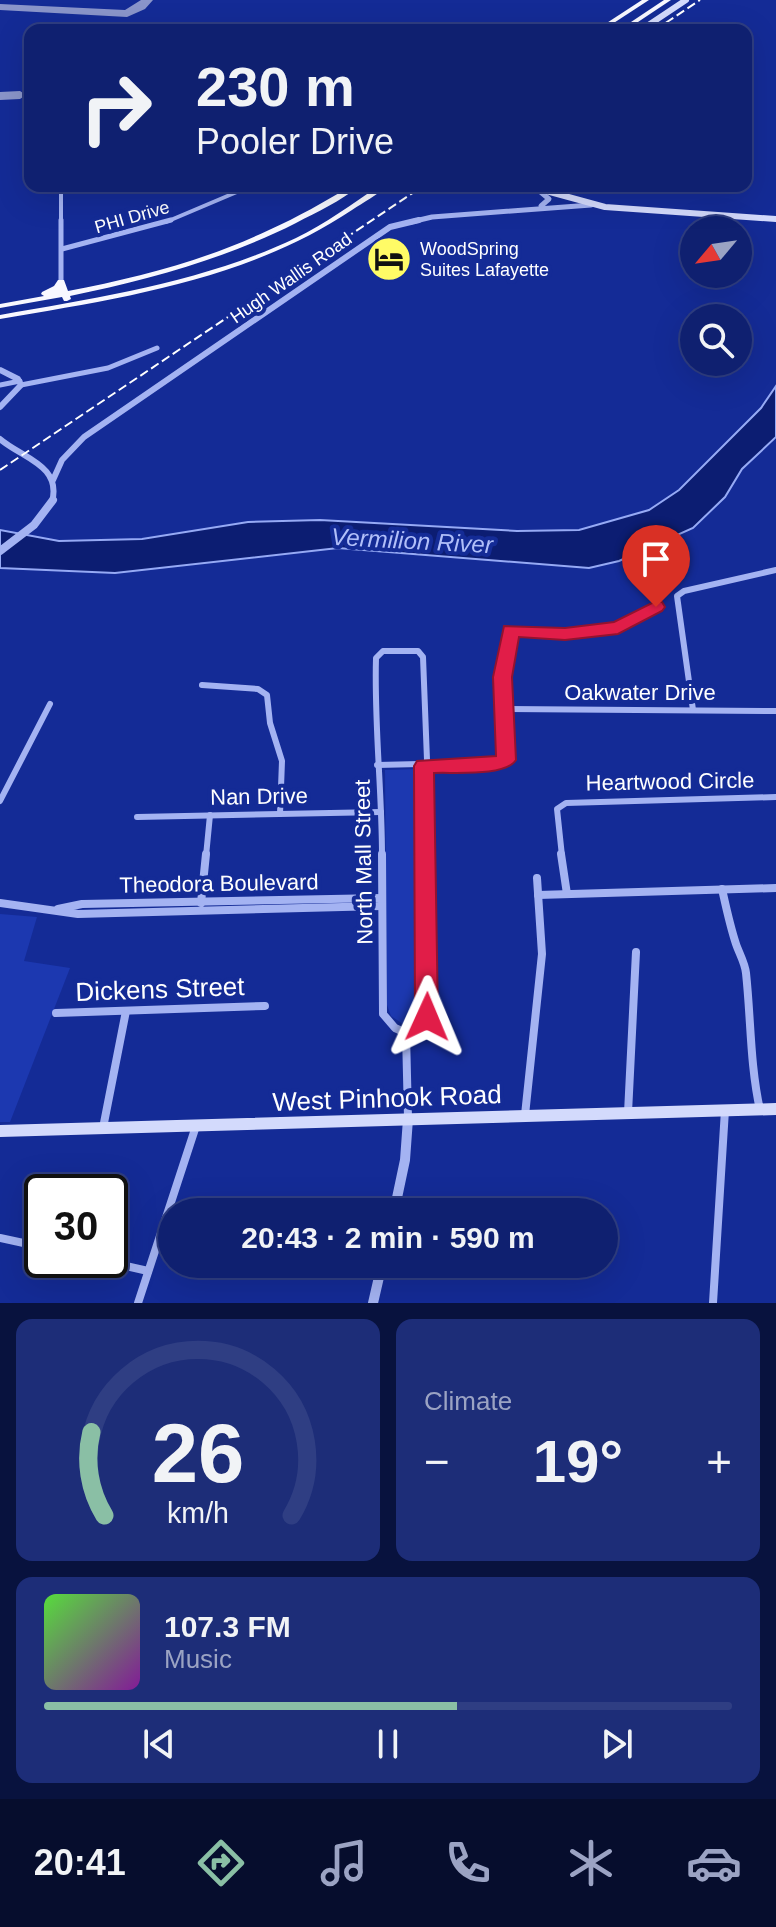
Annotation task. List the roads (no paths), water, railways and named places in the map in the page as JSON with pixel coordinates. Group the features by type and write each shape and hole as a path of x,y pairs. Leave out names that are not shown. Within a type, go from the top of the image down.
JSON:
{"highway":[{"path":"608,24 646,0"},
{"path":"631,24 668,0"},
{"path":"0,305 159,275 231,252 284,229 346,192"},
{"path":"0,317 154,289 251,259 314,230 374,192"},
{"path":"0,305 49,292 61,282 65,303 41,309"},
{"path":"41,309 52,302 43,298"}],"main road":[{"path":"650,24 686,0"},
{"path":"547,192 591,205 776,219"},
{"name":"West Pinhook Road","path":"0,1131 776,1109"}],"street":[{"path":"61,192 61,282"},
{"name":"PHI Drive","path":"62,249 164,223 237,192"},
{"path":"537,207 549,201 540,192"},
{"name":"Hugh Wallis Road","path":"0,551 28,531 50,507 55,493 53,480 63,459 84,437 390,227 422,218 591,205"},
{"path":"0,385 108,368 157,348"},
{"path":"0,370 21,383"},
{"path":"0,407 21,383"},
{"path":"0,439 39,464 53,480"},
{"path":"39,464 63,459"},
{"path":"693,710 677,596 684,591 776,570"},
{"path":"377,765 505,762 503,677 511,630 565,634 618,628 656,607"},
{"name":"North Mall Street","path":"406,1033 395,1028 383,1014 382,778 377,765 376,658 380,651 418,651 423,655 425,764"},
{"path":"202,685 258,689 267,695 270,723 282,761 280,814"},
{"path":"0,801 50,704"},
{"name":"Oakwater Drive","path":"504,709 776,711"},
{"path":"397,1198 405,1160 408,1119 406,1033 421,1027 428,1006 422,770 425,764"},
{"name":"Heartwood Circle","path":"567,894 556,813 566,803 776,797"},
{"name":"Nan Drive","path":"137,817 381,812"},
{"path":"200,911 210,815"},
{"path":"525,1115 542,954 537,878"},
{"path":"538,895 776,888"},
{"path":"722,889 735,942 746,971 746,997 753,1033 752,1073 760,1110"},
{"name":"Theodora Boulevard","path":"58,909 82,904 201,901 382,902"},
{"name":"Theodora Boulevard","path":"0,903 78,914 382,902"},
{"path":"628,1113 636,952"},
{"name":"Dickens Street","path":"56,1013 265,1006"},
{"path":"103,1128 126,1011"},
{"path":"713,1303 725,1110"},
{"path":"138,1303 196,1126"},
{"path":"0,1238 24,1243"},
{"path":"128,1267 148,1271"},
{"path":"373,1303 379,1278"}],"water":[{"name":"Vermilion River","path":"776,386 776,437 742,469 725,497 693,528 619,561 589,568 338,548 115,573 0,568 0,530 59,541 142,539 248,522 320,520 517,531 579,530 649,510 679,490 761,408"}],"railway":[{"path":"664,24 700,0"},
{"path":"0,470 414,192"}],"place":[{"name":"WoodSpring Suites Lafayette","path":"389,259"}]}
